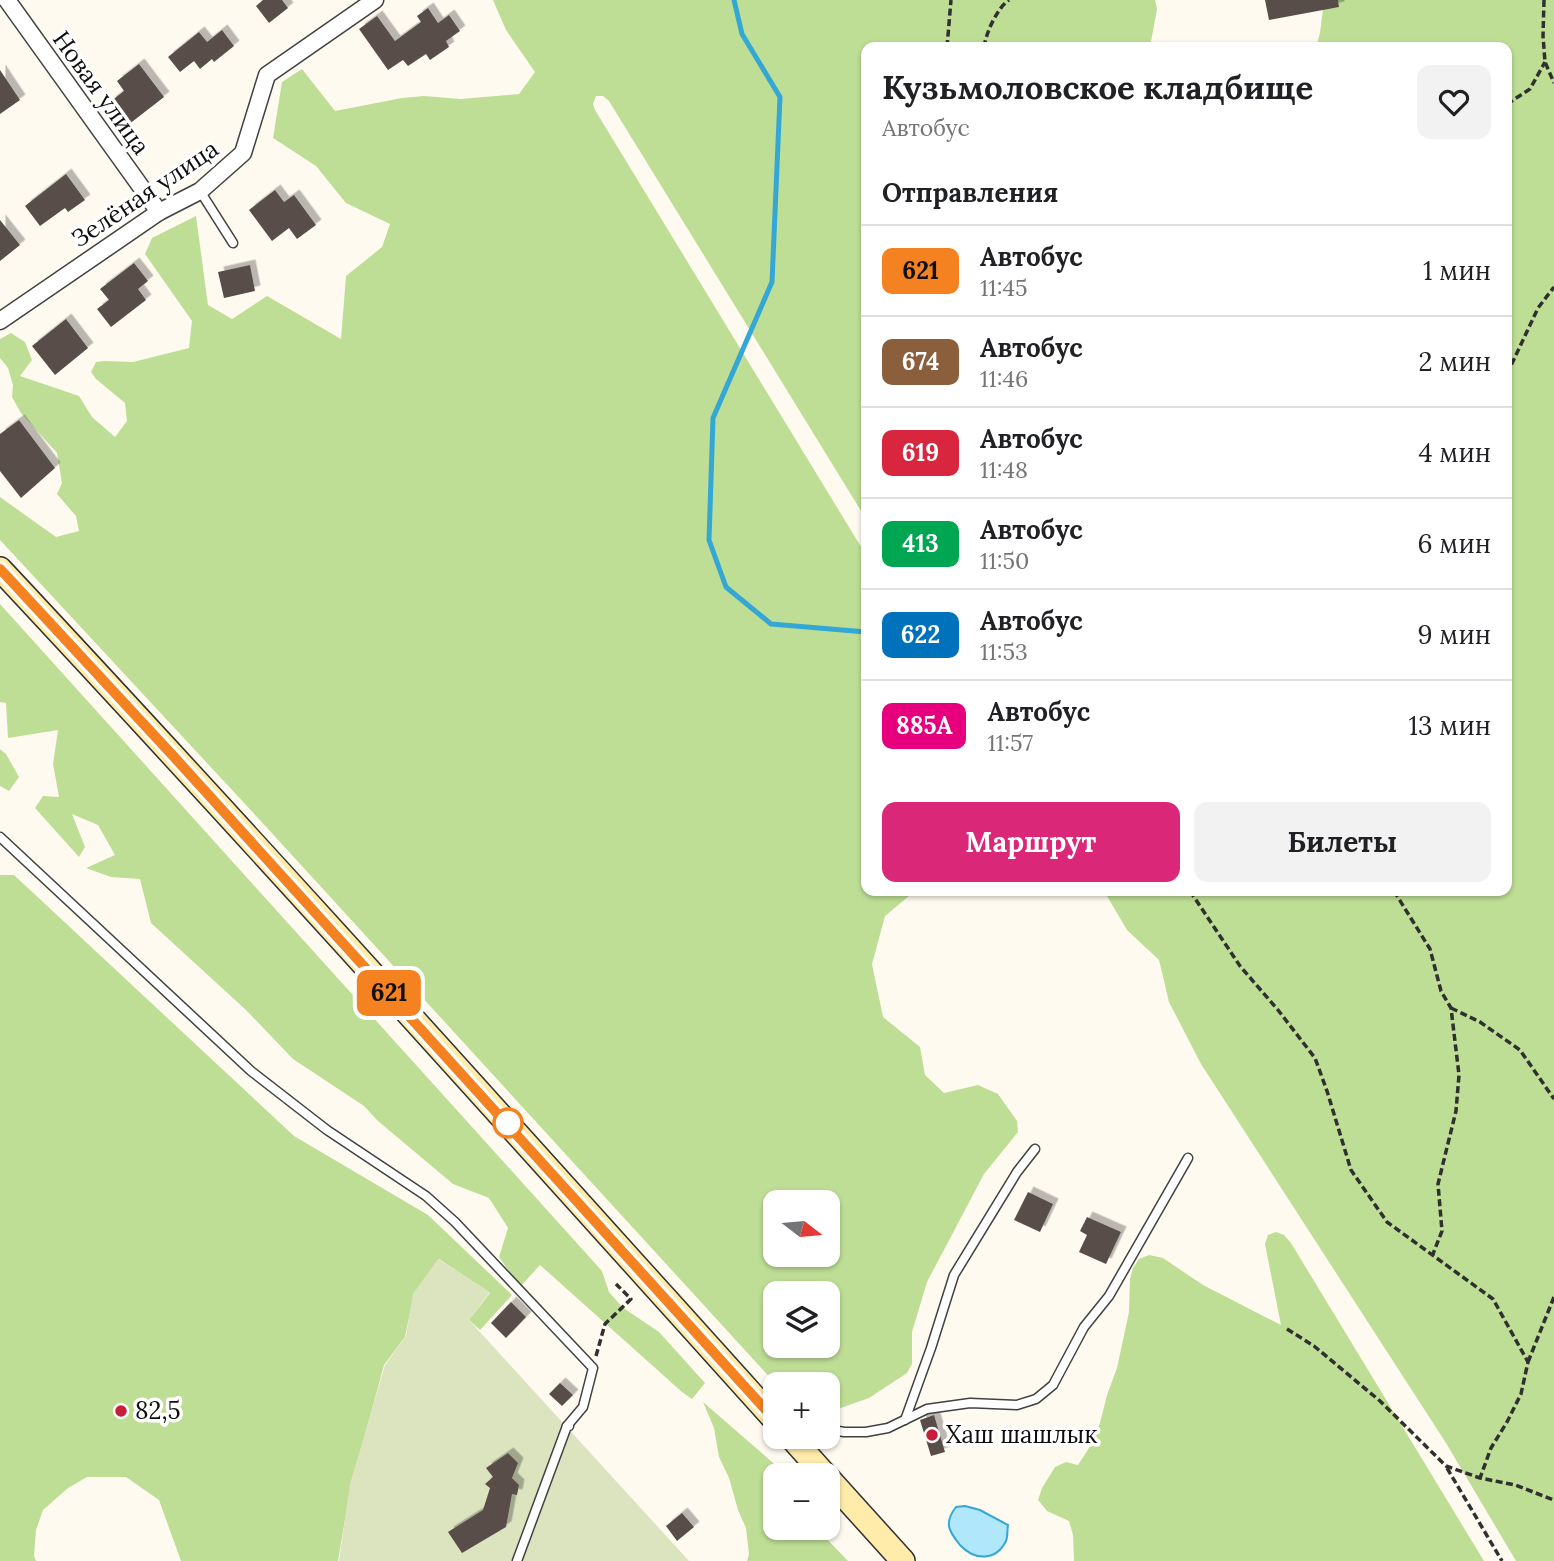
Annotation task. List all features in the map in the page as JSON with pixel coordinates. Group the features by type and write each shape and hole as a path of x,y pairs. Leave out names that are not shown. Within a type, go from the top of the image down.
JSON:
{"main road":[{"path":"0,569 763,1402"},
{"path":"802,1449 814,1463"},
{"path":"840,1492 902,1561"}],"street":[{"name":"Новая улица","path":"7,0 159,212"},
{"name":"Зелёная улица","path":"0,321 159,212 200,191 243,153 267,75 375,0"}],"lane":[{"path":"200,191 233,243"},
{"path":"0,837 251,1071 327,1130 426,1196 455,1222 593,1368 583,1407 568,1426 517,1561"},
{"path":"905,1420 954,1275 996,1204 1035,1149"},
{"path":"840,1431 866,1432 888,1428 927,1409 970,1403 1017,1405 1036,1399 1053,1385 1084,1327 1109,1296 1188,1158"}],"path":[{"path":"947,42 951,0"},
{"path":"984,42 1003,4 1009,0"},
{"path":"1544,0 1545,62 1554,83"},
{"path":"1512,101 1530,89 1545,62"},
{"path":"1512,363 1538,308 1554,287"},
{"path":"1193,896 1240,966 1315,1058 1351,1170 1387,1222 1493,1299 1528,1362"},
{"path":"1397,896 1430,949 1441,990 1451,1008 1459,1075 1456,1111 1438,1184 1442,1231 1433,1254"},
{"path":"1451,1008 1480,1022 1520,1050 1554,1099"},
{"path":"593,1368 605,1324 631,1299 616,1284"},
{"path":"1480,1478 1491,1448 1521,1394 1528,1362 1554,1297"},
{"path":"1287,1329 1314,1346 1380,1401 1446,1466 1502,1561"},
{"path":"1446,1466 1480,1478 1515,1485 1554,1500"}],"green space":[{"path":"493,0 1155,0 1157,9 1151,42 861,42 861,511 609,101 603,96 596,96 593,104 861,547 861,896 909,896 885,916 872,964 883,1017 920,1047 925,1075 944,1093 978,1085 998,1094 1017,1121 1018,1132 984,1174 927,1282 912,1332 912,1364 907,1373 869,1398 840,1408 840,1372 765,1372 0,540 0,497 56,537 79,531 76,516 57,494 62,483 57,453 21,413 12,397 13,385 8,368 0,358 0,339 11,333 25,342 32,360 20,376 79,396 92,417 115,437 127,421 125,403 91,372 96,362 133,362 189,348 192,321 145,254 152,238 196,216 208,305 232,319 267,296 341,339 346,276 382,247 390,224 346,203 316,166 273,138 282,82 302,69 335,111 402,98 424,96 461,99 519,94 535,72 506,30"},
{"path":"1324,0 1554,0 1554,1561 1516,1561 1446,1443 1201,1064 1169,1002 1159,960 1127,930 1107,896 1512,896 1512,42 1317,42"},
{"path":"0,604 602,1271 609,1292 622,1307 659,1332 705,1383 692,1399 540,1265 520,1287 499,1257 508,1228 489,1198 453,1184 364,1106 293,1059 246,1010 151,923 140,879 111,877 86,868 115,855 98,825 72,814 85,847 79,857 35,808 43,796 59,797 53,764 58,730 8,738 6,703 0,702"},
{"path":"0,749 6,754 19,777 9,791 0,786"},
{"path":"0,875 14,875 294,1136 428,1215 512,1295 480,1330 469,1320 490,1293 439,1259 414,1293 405,1337 384,1365 350,1490 338,1561 181,1561 159,1500 126,1477 87,1477 68,1488 43,1510 36,1530 36,1561 0,1561"},
{"path":"1276,1232 1284,1235 1291,1243 1484,1561 1074,1561 1073,1535 1069,1521 1047,1511 1038,1500 1055,1467 1066,1462 1078,1465 1100,1423 1117,1368 1129,1312 1133,1268 1139,1259 1149,1255 1163,1258 1203,1285 1281,1325 1265,1244 1268,1235"},
{"path":"438,1259 490,1292 469,1320 689,1561 339,1561 350,1484 385,1365 406,1336 413,1294"},
{"path":"703,1402 773,1463 763,1463 763,1540 828,1540 848,1561 747,1561 749,1554 746,1528 719,1457 714,1428"}],"water":[{"path":"965,1506 980,1510 1008,1525 1006,1541 997,1552 985,1556 972,1554 953,1536 949,1526 951,1515 956,1507"}],"building":[{"path":"263,0 282,0 288,8 269,23 256,6"},
{"path":"1265,0 1338,0 1339,7 1269,20"},
{"path":"428,8 438,23 449,15 460,31 446,41 449,47 430,60 426,54 408,66 403,60 388,70 359,29 377,16 395,41 421,22 417,16"},
{"path":"222,30 234,46 200,69 194,61 180,72 168,57 199,32 207,42"},
{"path":"139,64 164,97 128,125 110,102 124,91 117,81"},
{"path":"0,70 20,100 0,114"},
{"path":"66,174 85,200 68,212 65,208 40,226 25,206"},
{"path":"275,190 284,202 294,195 316,225 297,239 289,228 272,241 249,210"},
{"path":"0,220 20,245 0,261"},
{"path":"134,263 148,281 138,289 146,300 111,327 97,309 109,300 100,289"},
{"path":"250,265 255,291 224,298 218,272"},
{"path":"66,319 88,348 55,375 32,346"},
{"path":"19,420 55,468 21,498 0,471 0,434"},
{"path":"1028,1192 1053,1204 1040,1232 1014,1220"},
{"path":"1087,1217 1121,1232 1106,1264 1079,1252 1087,1235 1080,1231"},
{"path":"511,1302 526,1317 506,1338 491,1323"},
{"path":"560,1383 573,1395 562,1406 549,1394"},
{"path":"934,1415 945,1452 931,1456 920,1420"},
{"path":"508,1453 518,1463 512,1478 519,1485 517,1495 512,1494 506,1527 462,1553 448,1532 483,1510 490,1488 485,1484 493,1477 486,1468"},
{"path":"682,1513 694,1527 677,1541 666,1526"}],"waterway":[{"path":"734,0 742,34 780,97 772,282 713,418 709,540 726,587 771,624 861,632"}],"bus line":[{"name":"621","path":"0,569 576,1198 763,1407"}],"place":[{"name":"82,5","path":"121,1411"},
{"name":"Хаш шашлык","path":"932,1435"}]}
